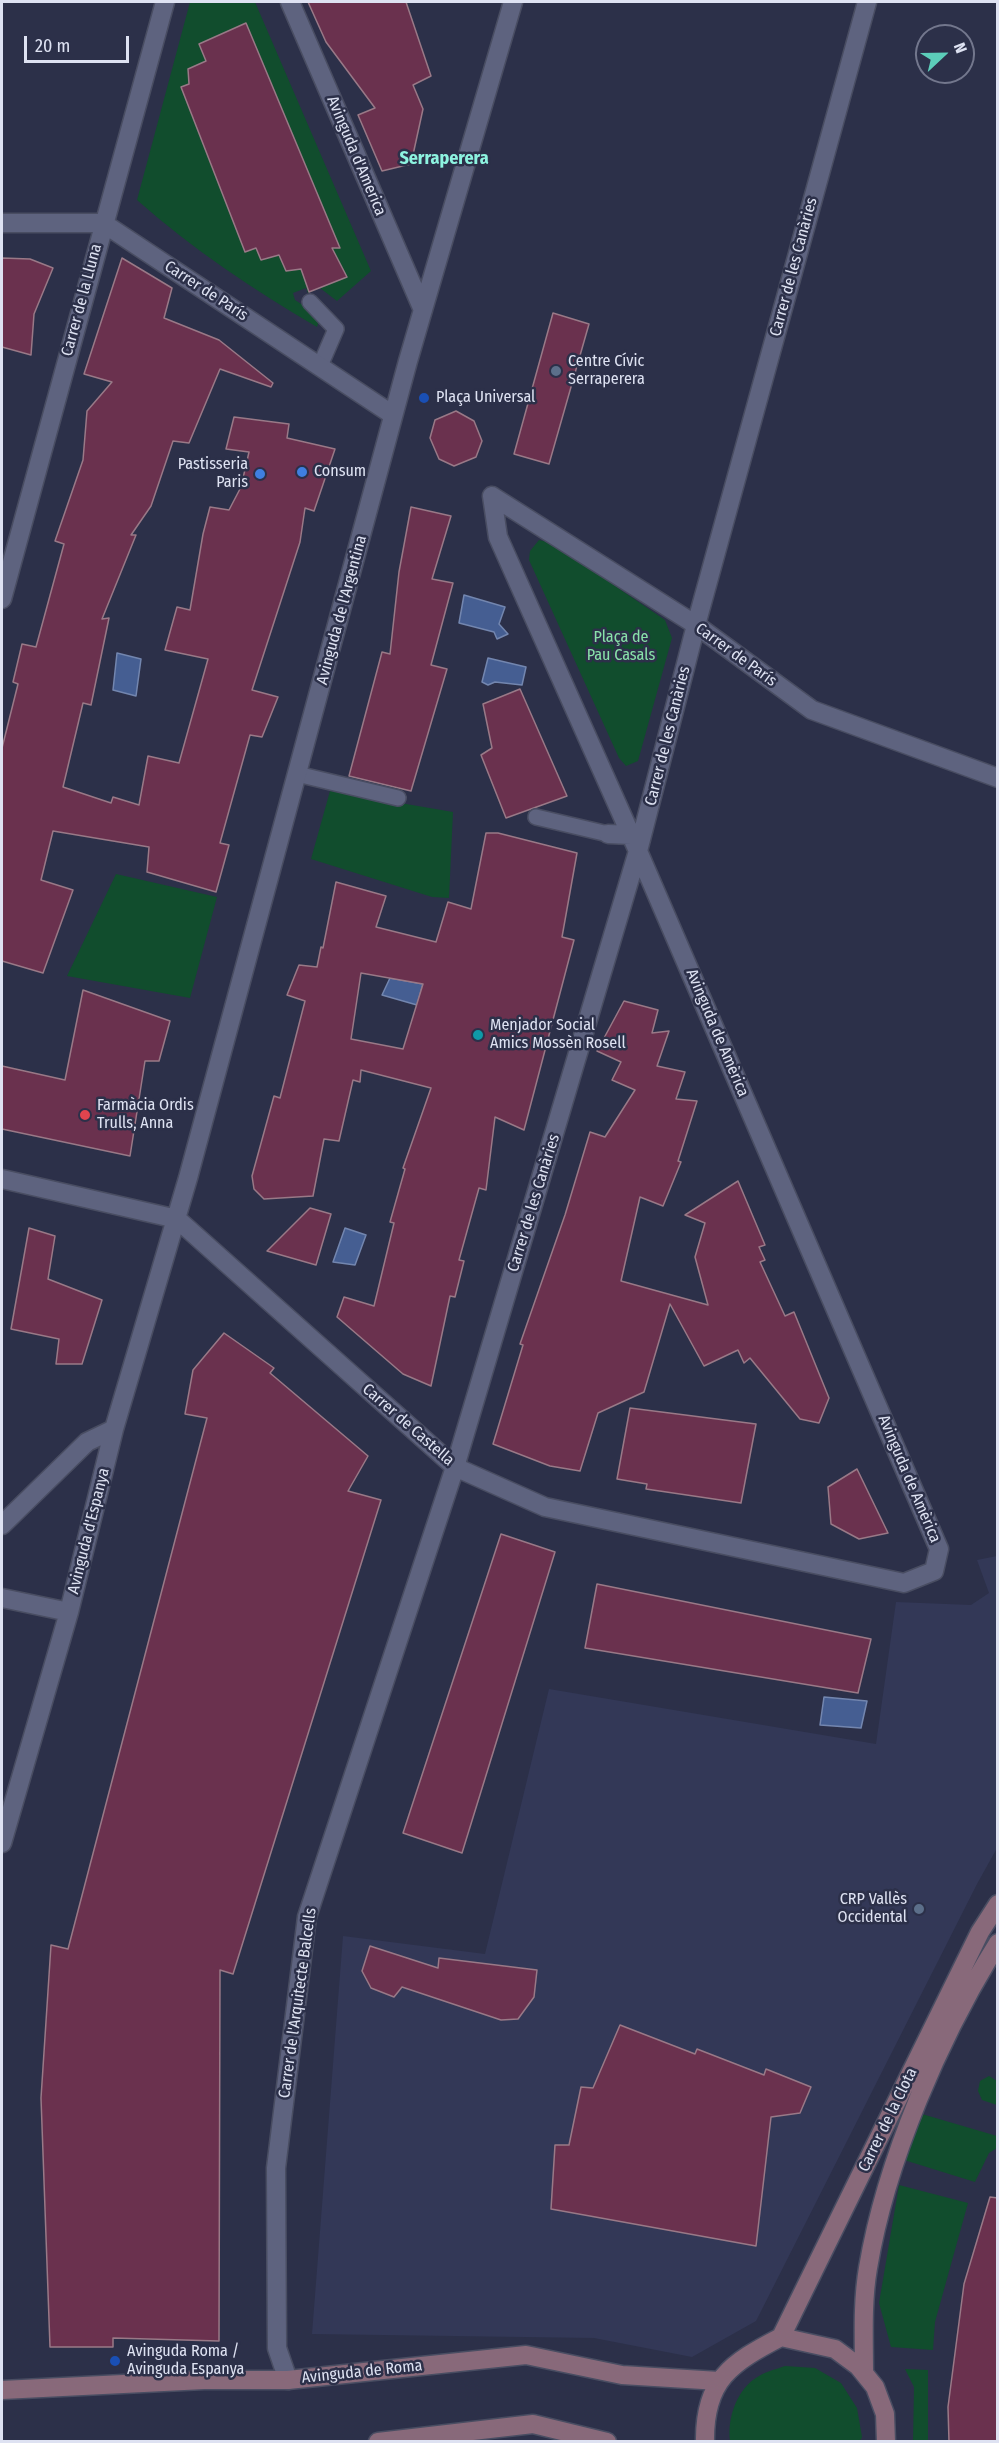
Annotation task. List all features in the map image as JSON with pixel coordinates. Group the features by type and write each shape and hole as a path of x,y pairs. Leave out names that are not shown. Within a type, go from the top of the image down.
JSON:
{"street":[{"name":"Carrer de la Lluna","path":"2,599 165,2"},
{"name":"Avinguda d'America","path":"290,2 423,310"},
{"name":"Avinguda de l'Argentina","path":"177,1219 380,473 393,415 513,2"},
{"name":"Carrer de les Canàries","path":"455,1467 635,843 867,2"},
{"path":"2,223 103,223"},
{"name":"Carrer de París","path":"103,223 393,415"},
{"name":"Carrer de París","path":"492,496 696,625 812,710 998,778"},
{"name":"Avinguda de Amèrica","path":"492,496 498,537 635,843 939,1549 934,1570"},
{"path":"608,834 635,843"},
{"name":"Carrer de Castella","path":"2,1179 177,1219 455,1467 545,1507 904,1583 934,1570"},
{"name":"Avinguda d'Espanya","path":"2,1843 69,1612 114,1429 177,1219"},
{"path":"2,1525 87,1442 114,1429"},
{"name":"Carrer de l'Arquitecte Balcells","path":"288,2380 277,2348 276,2168 307,1917 455,1467"},
{"path":"2,1598 69,1612"},
{"name":"Carrer de la Clota","path":"864,2373 864,2315 868,2269 891,2169 925,2088 938,2037 980,1932 998,1904"},
{"name":"Carrer de la Clota","path":"781,2337 909,2077 938,2037 998,1943"},
{"path":"909,2077 925,2088"},
{"path":"705,2442 705,2423 710,2401 719,2381 736,2362 781,2337 835,2349 858,2366 875,2388 885,2414 886,2442"},
{"name":"Avinguda de Roma","path":"2,2390 193,2380 288,2380 526,2355 622,2375 719,2381"},
{"path":"378,2442 533,2424 607,2442"}],"lane":[{"path":"310,302 336,329 320,366"},
{"path":"297,774 398,798"},
{"path":"536,817 608,834"}],"shaded area":[{"path":"464,595 505,607 499,624 508,634 497,639 494,632 459,623"},
{"path":"117,653 141,659 136,696 113,690"},
{"path":"488,658 526,667 522,685 495,682 488,685 482,682"},
{"path":"390,978 423,984 417,1005 382,995"},
{"path":"345,1228 366,1235 355,1265 333,1262"},
{"path":"997,1556 997,1848 756,2321 692,2357 594,2338 312,2334 343,1936 485,1954 549,1689 876,1744 896,1602 971,1605 989,1593 977,1560"},
{"path":"824,1697 867,1701 861,1728 820,1725"}],"green space":[{"path":"190,2 255,2 371,271 337,301 320,288 308,293 306,288 293,293 295,300 320,316 317,327 224,268 137,200"},
{"name":"Plaça de Pau Casals","path":"539,540 552,543 665,620 672,638 638,761 626,766 619,758 529,560 530,551"},
{"path":"330,791 453,812 449,898 432,897 311,859"},
{"path":"116,874 217,897 190,998 67,976"},
{"path":"989,2076 997,2081 997,2105 982,2100 978,2091 980,2081"},
{"path":"922,2114 997,2136 997,2148 989,2153 975,2182 904,2160"},
{"path":"899,2185 968,2203 935,2322 933,2350 891,2347 879,2303"},
{"path":"785,2366 815,2368 841,2383 857,2408 862,2437 860,2441 730,2441 732,2413 739,2396 751,2381 762,2374"},
{"path":"905,2369 928,2370 928,2441 913,2441 914,2387"}],"building":[{"path":"308,2 406,2 431,76 413,85 423,109 411,164 382,171 358,115 375,108 326,42"},
{"path":"246,23 340,248 332,248 347,277 309,292 301,269 286,271 279,255 261,260 256,248 245,252 181,87 189,84 188,69 206,61 199,44"},
{"path":"2,258 30,259 53,268 34,314 31,355 2,347"},
{"path":"122,258 172,288 164,318 219,340 273,383 271,387 220,369 189,443 173,441 151,506 131,535 136,535 102,619 109,618 91,705 83,703 63,787 111,803 113,797 139,805 148,756 179,763 208,659 165,650 177,607 190,610 210,507 229,510 241,487 249,452 226,449 234,417 289,424 287,438 335,449 314,511 305,508 300,542 252,690 278,697 262,737 250,735 220,843 229,845 216,892 147,872 149,847 53,831 41,880 73,890 43,973 2,961 2,748 18,684 13,682 22,644 36,647 64,544 55,541 83,460 87,411 112,382 84,374"},
{"name":"Centre Cívic Serraperera","path":"553,313 589,324 549,464 514,454"},
{"path":"456,411 474,421 482,441 476,457 454,466 439,459 430,438 435,420"},
{"path":"411,507 451,516 432,579 453,583 431,665 447,669 411,791 349,776 382,652 390,654 399,572"},
{"path":"520,689 567,796 506,818 481,755 492,748 483,704"},
{"path":"486,833 498,833 577,853 562,937 574,940 524,1130 495,1117 486,1190 479,1188 459,1260 464,1261 455,1297 450,1296 431,1386 403,1374 337,1317 344,1297 374,1306 394,1223 390,1222 405,1169 403,1168 431,1088 361,1070 360,1082 353,1080 339,1141 324,1139 313,1196 264,1199 254,1189 252,1176 274,1096 280,1098 305,1001 287,995 299,965 317,967 336,882 386,896 376,927 436,942 448,902 471,909","holes":["361,973 423,984 403,1049 351,1039"]},
{"path":"83,990 170,1021 159,1061 145,1061 130,1156 2,1129 2,1066 65,1080"},
{"path":"624,1001 658,1010 652,1033 669,1031 657,1066 685,1072 676,1099 697,1101 678,1161 681,1162 663,1206 640,1197 621,1281 708,1305 695,1257 705,1223 685,1215 738,1181 765,1245 759,1247 765,1260 760,1262 785,1316 794,1312 829,1398 819,1423 800,1419 750,1358 744,1363 738,1350 704,1366 670,1304 644,1392 598,1413 580,1471 550,1466 493,1444 523,1345 520,1344 565,1215 590,1132 605,1137 635,1090 612,1080 621,1062 597,1051"},
{"path":"310,1208 331,1214 316,1265 267,1251"},
{"path":"29,1228 55,1236 48,1279 102,1300 82,1364 56,1364 59,1339 11,1329"},
{"path":"224,1333 274,1368 270,1373 368,1456 348,1491 381,1500 233,1974 220,1970 219,2341 113,2338 113,2347 50,2347 41,2098 51,1945 68,1949 207,1418 185,1414 193,1370"},
{"path":"630,1408 756,1424 741,1503 646,1489 647,1484 617,1479"},
{"path":"857,1469 888,1533 859,1539 831,1524 828,1487"},
{"path":"501,1534 555,1552 462,1853 403,1833"},
{"path":"597,1584 871,1639 858,1693 585,1648"},
{"path":"370,1946 438,1968 439,1958 537,1970 534,1997 518,2019 501,2020 402,1987 394,1997 371,1988 362,1971"},
{"path":"620,2025 695,2054 697,2049 764,2075 766,2069 811,2087 800,2113 771,2117 756,2246 551,2209 555,2145 569,2145 581,2087 593,2088"},
{"path":"990,2197 998,2198 998,2442 949,2442 948,2407 964,2284"}],"place":[{"name":"Centre Cívic Serraperera","path":"556,371"},
{"name":"Plaça Universal","path":"424,398"},
{"name":"Consum","path":"302,472"},
{"name":"Pastisseria Paris","path":"260,474"},
{"name":"Menjador Social Amics Mossèn Rosell","path":"478,1035"},
{"name":"Farmàcia Ordis Trulls, Anna","path":"85,1115"},
{"name":"CRP Vallès Occidental","path":"919,1909"},
{"name":"Avinguda Roma / Avinguda Espanya","path":"115,2361"}],"district":[{"name":"Serraperera","path":"444,159"}]}
